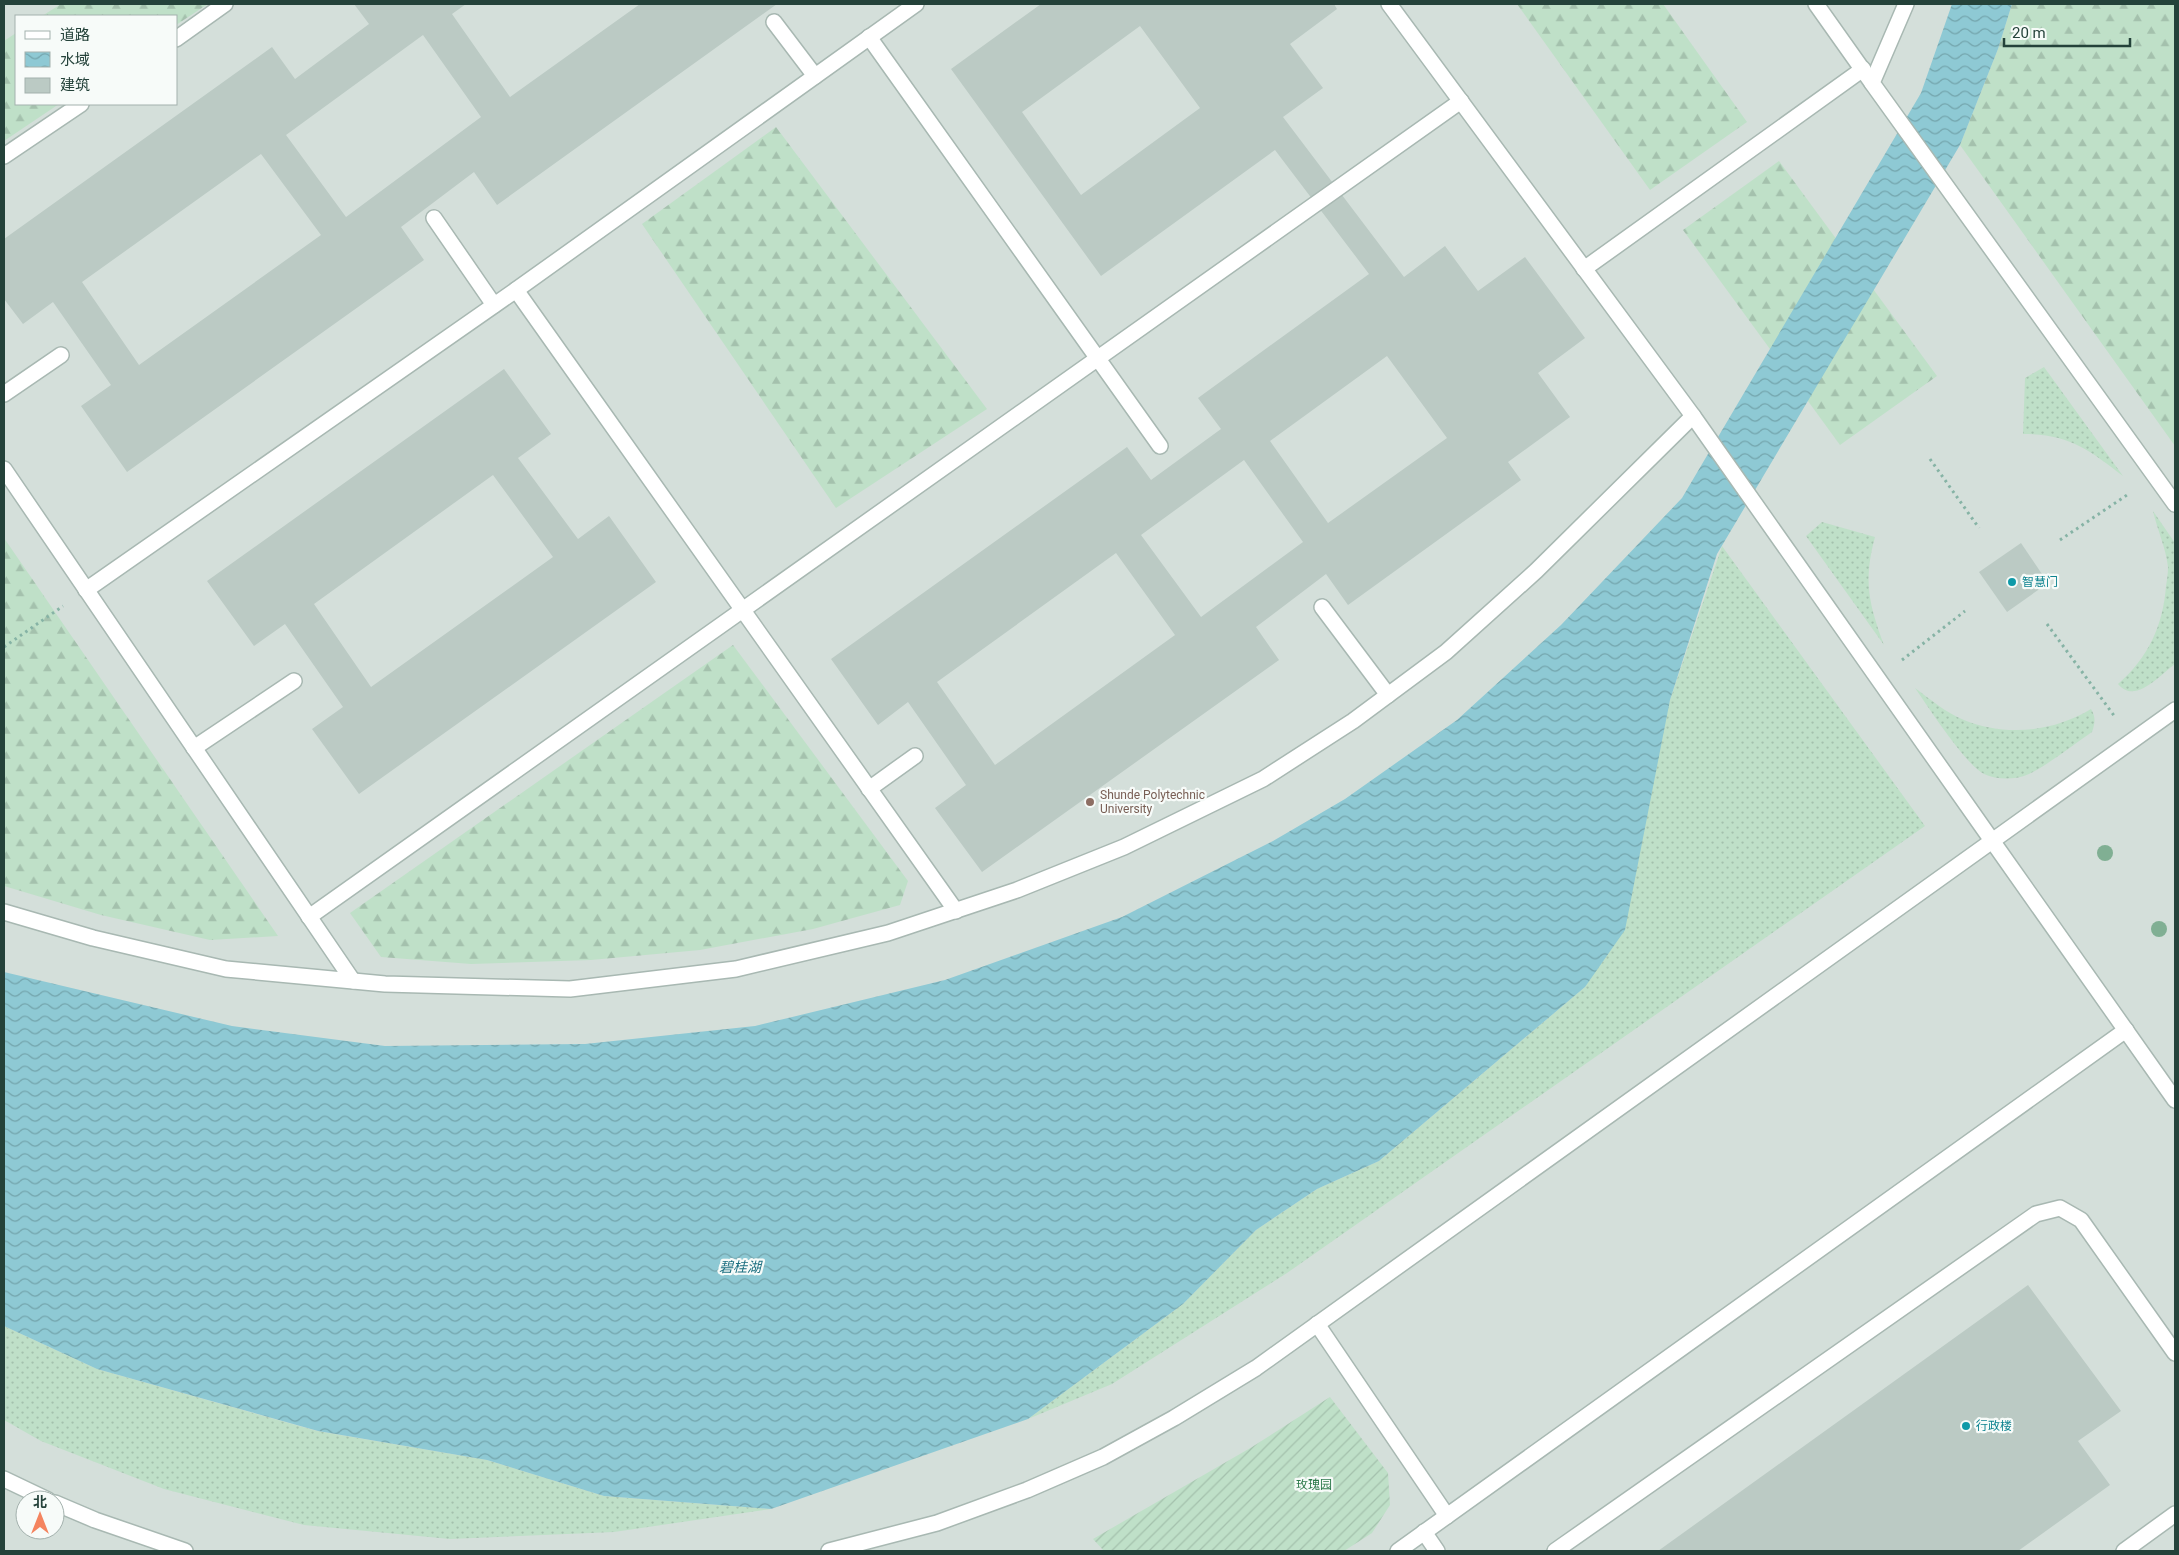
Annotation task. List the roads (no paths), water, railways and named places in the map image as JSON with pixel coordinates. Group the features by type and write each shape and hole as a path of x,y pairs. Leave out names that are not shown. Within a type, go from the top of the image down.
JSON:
{"street":[{"path":"178,38 225,4"},
{"path":"86,590 494,306 916,4"},
{"path":"1389,4 1692,416 2175,1100"},
{"path":"1816,4 2175,504"},
{"path":"1872,83 1906,4"},
{"path":"774,22 815,76"},
{"path":"869,37 1160,446"},
{"path":"1584,269 1863,70"},
{"path":"309,917 1461,102"},
{"path":"4,156 80,105"},
{"path":"434,218 494,306"},
{"path":"516,290 956,911"},
{"path":"4,394 61,355"},
{"path":"4,912 93,938 226,969 385,984 580,988 736,969 888,933 1017,890 1124,847 1263,779 1353,721 1446,652 1536,571 1692,416"},
{"path":"4,469 353,981"},
{"path":"1322,607 1388,696"},
{"path":"194,748 294,681"},
{"path":"829,1551 937,1523 1027,1490 1102,1456 1174,1418 1256,1368 2175,710"},
{"path":"870,789 915,756"},
{"path":"1398,1551 2126,1030"},
{"path":"1555,1551 2036,1214 2060,1208 2081,1220 2175,1353"},
{"path":"1318,1324 1447,1516"},
{"path":"4,1479 27,1490"},
{"path":"65,1507 95,1520 185,1551"},
{"path":"2124,1551 2175,1514"},
{"path":"1424,1532 1437,1551"}],"water":[{"name":"碧桂湖","path":"1952,4 2012,4 1998,49 1960,145 1717,554 1670,700 1625,930 1585,987 1379,1161 1317,1189 1256,1230 1183,1304 1028,1419 771,1509 604,1496 487,1460 318,1431 97,1369 4,1326 4,972 232,1026 385,1046 585,1044 755,1026 945,980 1122,917 1273,841 1345,799 1457,720 1561,625 1682,498 1921,93"}],"place":[{"name":"智慧门","path":"2012,582"},
{"name":"Shunde Polytechnic University","path":"1090,802"},
{"name":"行政楼","path":"1966,1426"}],"park label":[{"name":"玫瑰园","path":"1314,1485"}]}
